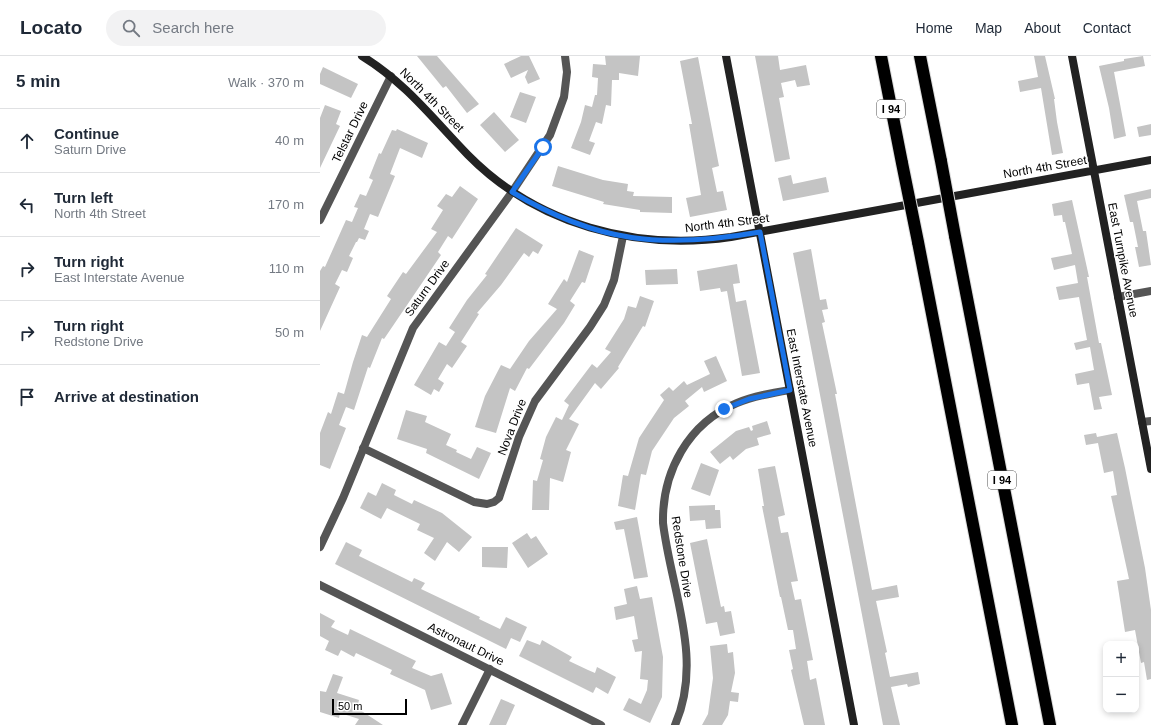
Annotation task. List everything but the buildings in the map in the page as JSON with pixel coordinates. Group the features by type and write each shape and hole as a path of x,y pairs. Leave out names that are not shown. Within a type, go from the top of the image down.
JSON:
{"highway":[{"name":"I 94","path":"881,56 1012,725"},
{"name":"I 94","path":"920,56 1050,725"}],"street":[{"name":"North 4th Street","path":"362,56 392,76 421,103 478,165 512,192 540,208 572,222 623,236 652,241 717,239 1151,160"},
{"name":"Saturn Drive","path":"320,547 343,498 413,328 512,192 543,147 556,122 566,83 566,56"},
{"name":"East Interstate Avenue","path":"726,56 854,725"},
{"name":"East Turnpike Avenue","path":"1072,56 1151,468"},
{"name":"Telstar Drive","path":"320,220 392,76"},
{"name":"Nova Drive","path":"363,448 474,502 488,504 494,502 502,491 519,437 535,400 590,327 604,305 614,280 623,236"},
{"path":"1118,297 1151,291"},
{"name":"Redstone Drive","path":"674,725 683,701 687,658 663,523 664,500 669,474 687,442 714,415 749,399 790,390"},
{"path":"1142,422 1151,420"},
{"name":"Astronaut Drive","path":"320,585 601,725"},
{"path":"462,725 490,669"}],"route":[{"path":"543,147 512,192 556,216 588,228 636,239 652,241 703,241 760,232 790,390 749,399 724,409"}]}
